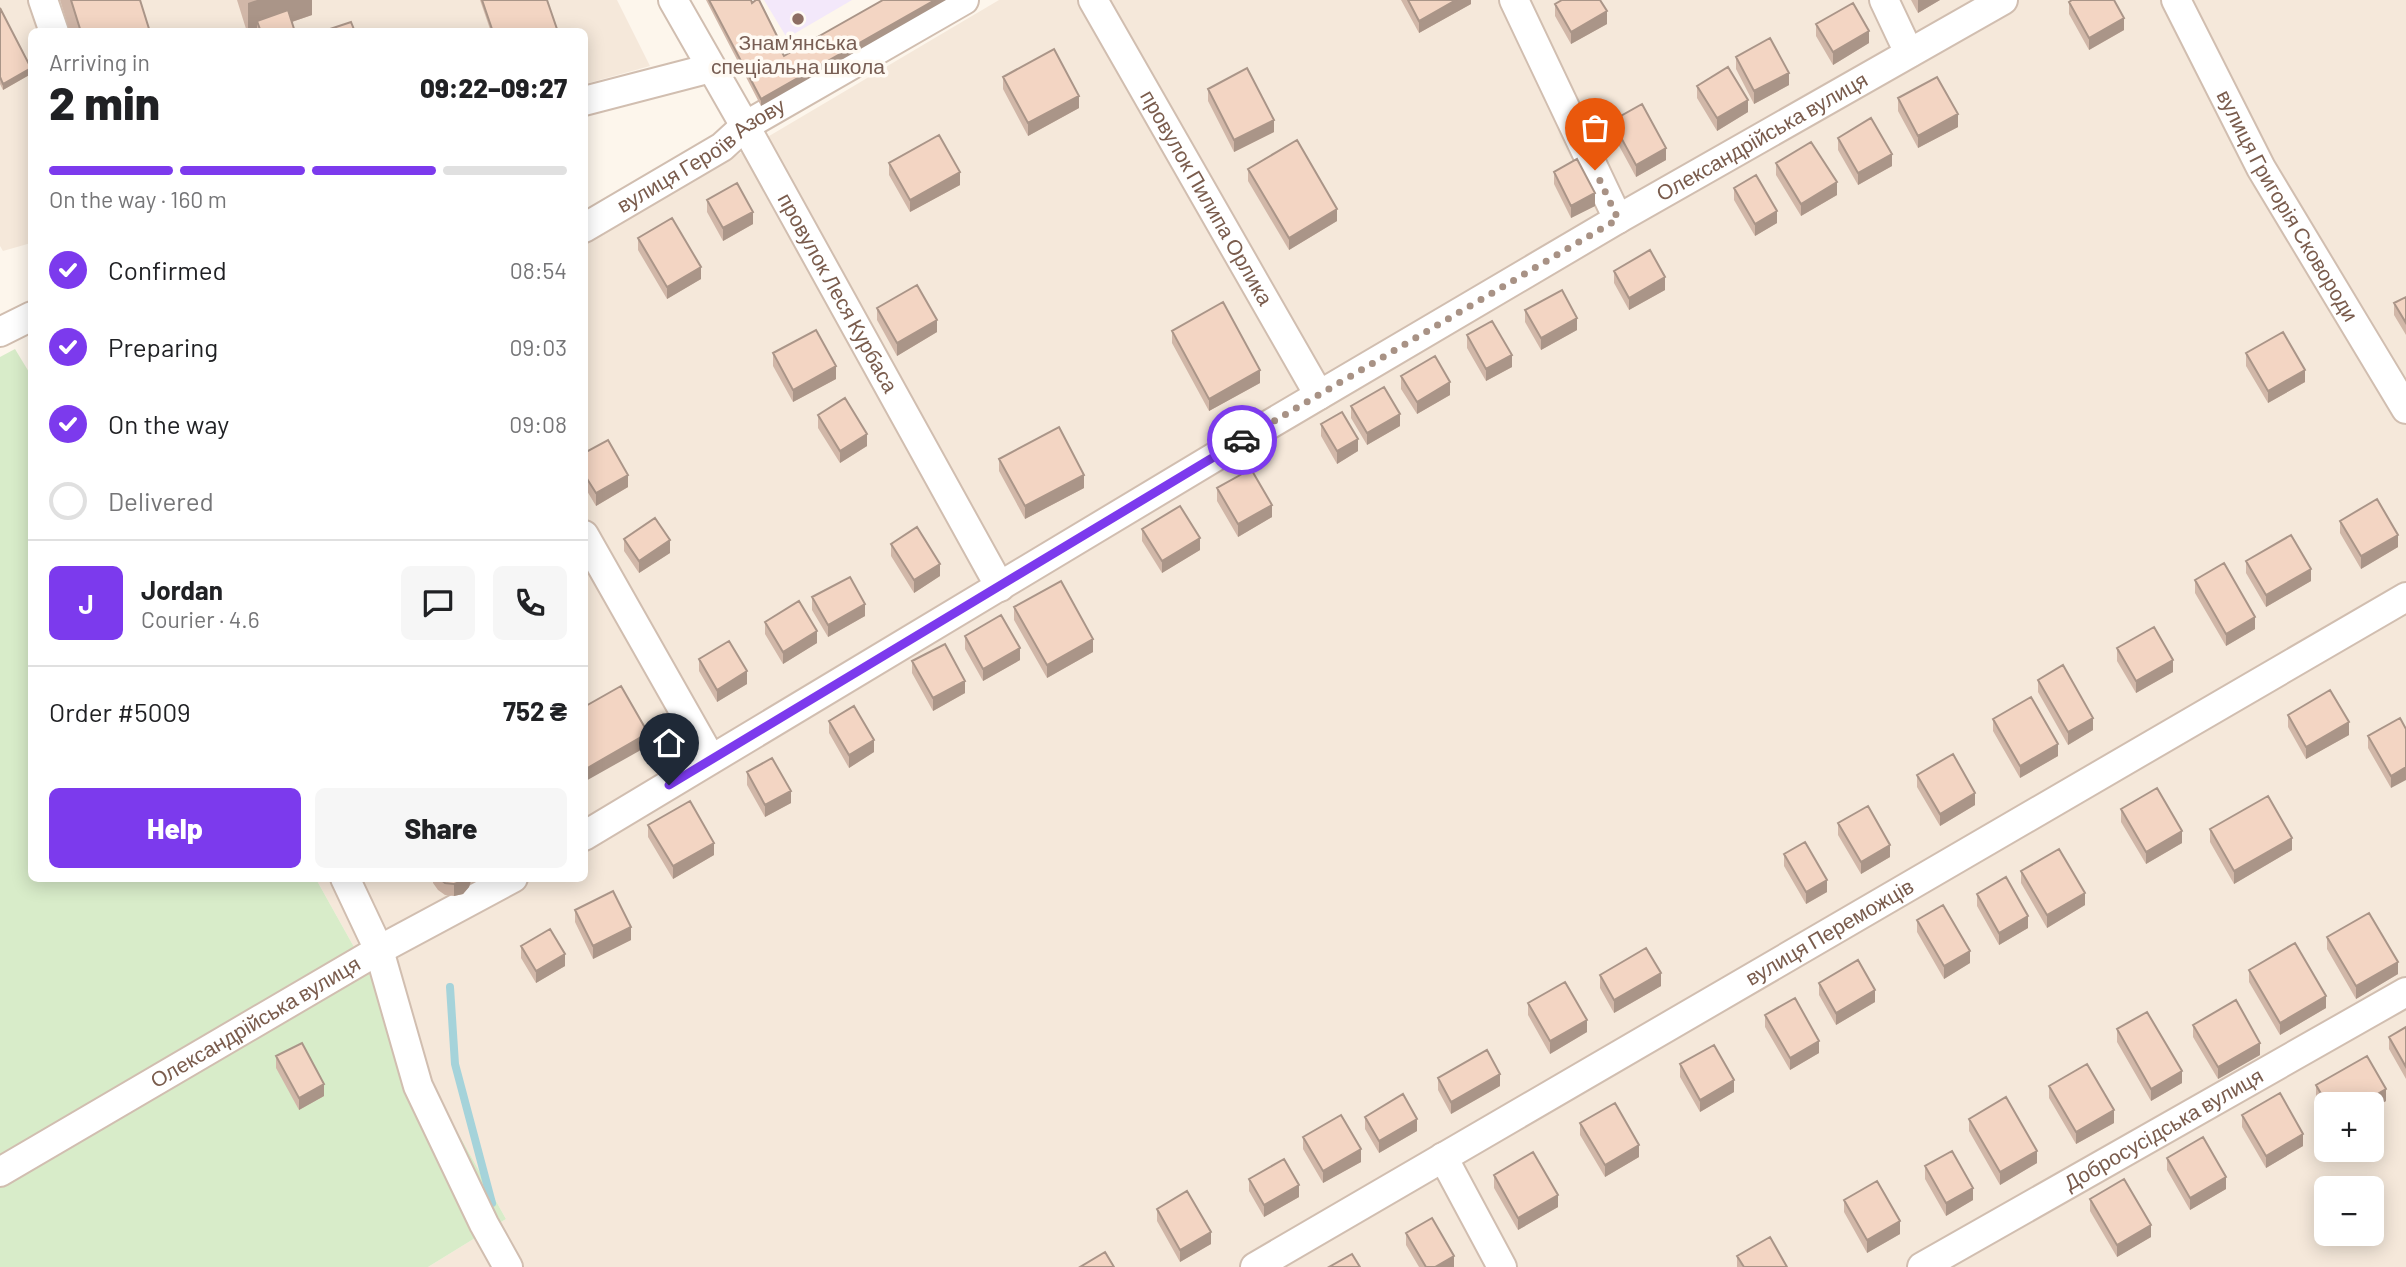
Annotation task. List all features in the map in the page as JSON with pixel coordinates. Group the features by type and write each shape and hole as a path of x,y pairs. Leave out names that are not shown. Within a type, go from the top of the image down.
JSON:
{"street":[{"path":"43,0 53,28"},
{"name":"провулок Леся Курбаса","path":"673,0 746,126 1000,587"},
{"name":"вулиця Героїв Азову","path":"588,226 722,147 746,126 964,0"},
{"name":"провулок Пилипа Орлика","path":"1093,0 1319,395"},
{"path":"1514,0 1618,219"},
{"path":"1884,0 1909,53"},
{"name":"Олександрійська вулиця","path":"588,834 1319,395 1618,219 2003,0"},
{"name":"вулиця Григорія Сковороди","path":"2176,0 2261,167 2406,408"},
{"path":"588,100 711,68"},
{"path":"0,332 28,318"},
{"path":"588,542 711,759"},
{"name":"вулиця Переможців","path":"1255,1267 2406,597"},
{"path":"347,882 379,950 418,1086 508,1267"},
{"name":"Олександрійська вулиця","path":"0,1172 379,950 506,882"},
{"name":"Добросусідська вулиця","path":"1923,1267 2406,992"},
{"path":"1443,1157 1502,1267"}],"shaded area":[{"path":"0,0 617,0 650,66 588,83 588,28 28,28 28,244 3,251 0,246"},
{"name":"Знам'янська спеціальна школа","path":"764,0 852,0 787,38"},
{"path":"999,0 2406,0 2406,1267 428,1267 506,1219 318,882 588,882 588,243"}],"green space":[{"path":"15,349 28,370 28,882 318,882 506,1219 428,1267 0,1267 0,357"}],"building":[{"path":"71,0 140,0 149,28 80,28"},
{"path":"482,0 547,0 557,28 492,28"},
{"path":"709,0 751,0 752,3 759,0 784,56 883,0 935,0 761,99"},
{"path":"1408,0 1456,0 1419,21"},
{"path":"1562,0 1600,0 1607,11 1571,32 1555,4"},
{"path":"2114,0 2124,18 2089,38 2069,2"},
{"path":"1853,3 1869,31 1833,52 1816,24"},
{"path":"0,8 28,62 28,70 3,84 0,77"},
{"path":"288,10 294,28 260,28 257,21"},
{"path":"351,22 353,28 333,28"},
{"path":"1770,38 1789,73 1754,91 1736,57"},
{"path":"1054,49 1079,96 1028,123 1003,77"},
{"path":"1728,67 1748,100 1717,118 1697,86"},
{"path":"1247,68 1274,120 1234,140 1208,89"},
{"path":"1937,77 1958,114 1918,136 1898,98"},
{"path":"1642,104 1666,148 1636,165 1612,121"},
{"path":"1871,118 1892,154 1858,173 1838,138"},
{"path":"939,135 960,172 910,200 889,163"},
{"path":"1297,140 1337,209 1289,238 1248,169"},
{"path":"1811,142 1837,182 1801,204 1776,163"},
{"path":"1577,159 1595,193 1571,206 1554,172"},
{"path":"1756,175 1777,211 1755,224 1734,188"},
{"path":"737,183 753,212 723,228 707,200"},
{"path":"672,218 701,267 667,287 638,238"},
{"path":"1650,250 1665,277 1629,298 1614,271"},
{"path":"917,285 937,320 897,343 877,308"},
{"path":"1562,290 1577,318 1541,338 1525,310"},
{"path":"2406,297 2406,323 2394,303"},
{"path":"1223,302 1260,370 1209,399 1172,331"},
{"path":"1492,321 1512,355 1486,369 1467,335"},
{"path":"816,330 836,366 793,390 773,353"},
{"path":"2283,332 2305,370 2268,391 2246,353"},
{"path":"1435,356 1450,382 1417,402 1401,376"},
{"path":"1384,387 1400,414 1367,433 1351,406"},
{"path":"845,398 867,434 840,451 818,415"},
{"path":"1342,412 1358,439 1337,451 1321,424"},
{"path":"1059,427 1084,475 1025,506 999,459"},
{"path":"608,440 628,475 596,493 588,480 588,451"},
{"path":"1251,469 1272,505 1238,524 1217,488"},
{"path":"2377,499 2398,535 2361,556 2340,521"},
{"path":"1180,506 1200,538 1162,561 1142,529"},
{"path":"655,518 670,540 639,561 624,539"},
{"path":"917,527 940,564 914,580 891,544"},
{"path":"2291,535 2311,569 2266,595 2246,561"},
{"path":"2224,563 2255,617 2226,634 2195,580"},
{"path":"850,577 865,604 828,625 812,597"},
{"path":"1061,581 1093,639 1047,665 1014,607"},
{"path":"799,601 817,631 783,652 765,622"},
{"path":"1001,615 1020,648 983,669 965,636"},
{"path":"2154,627 2173,660 2136,681 2117,648"},
{"path":"729,641 747,671 717,690 699,659"},
{"path":"945,644 965,681 933,698 912,661"},
{"path":"2063,665 2093,718 2068,732 2038,680"},
{"path":"621,686 648,733 588,768 588,705"},
{"path":"2330,690 2349,722 2306,747 2288,715"},
{"path":"2031,697 2058,744 2020,766 1993,719"},
{"path":"854,706 874,740 849,755 829,721"},
{"path":"2400,718 2406,729 2406,767 2391,776 2368,736"},
{"path":"1953,754 1975,793 1940,814 1917,775"},
{"path":"772,758 791,791 765,805 747,772"},
{"path":"2157,788 2182,831 2146,852 2121,809"},
{"path":"2268,796 2292,838 2234,871 2210,829"},
{"path":"690,801 714,843 673,866 648,825"},
{"path":"1868,806 1890,845 1861,862 1838,823"},
{"path":"1805,842 1827,880 1806,892 1784,854"},
{"path":"2059,849 2085,893 2047,915 2021,871"},
{"path":"2006,877 2028,916 1999,933 1977,894"},
{"path":"613,891 631,927 593,946 575,910"},
{"path":"1943,905 1970,951 1944,966 1917,920"},
{"path":"2369,913 2398,962 2356,986 2327,937"},
{"path":"550,929 565,954 536,971 521,946"},
{"path":"2295,943 2326,996 2280,1023 2249,970"},
{"path":"1646,948 1661,973 1614,1000 1600,975"},
{"path":"1858,960 1875,990 1836,1013 1819,983"},
{"path":"1565,982 1587,1020 1550,1041 1528,1003"},
{"path":"1795,998 1819,1041 1790,1058 1765,1015"},
{"path":"2236,1000 2260,1043 2218,1067 2193,1025"},
{"path":"2147,1012 2182,1071 2151,1089 2117,1029"},
{"path":"2406,1027 2406,1067 2389,1037"},
{"path":"302,1043 324,1084 299,1098 276,1056"},
{"path":"1714,1045 1734,1080 1700,1100 1680,1064"},
{"path":"1487,1050 1500,1074 1451,1102 1438,1078"},
{"path":"2367,1056 2386,1089 2381,1092 2320,1092 2316,1085"},
{"path":"2087,1064 2114,1110 2076,1132 2049,1086"},
{"path":"2280,1093 2303,1134 2266,1156 2242,1115"},
{"path":"1403,1094 1417,1119 1379,1141 1365,1117"},
{"path":"2006,1097 2037,1151 2000,1172 1969,1119"},
{"path":"1615,1103 1639,1145 1605,1165 1580,1123"},
{"path":"1341,1115 1361,1149 1323,1171 1303,1137"},
{"path":"2203,1137 2226,1177 2190,1198 2167,1158"},
{"path":"1952,1151 1973,1188 1946,1203 1925,1166"},
{"path":"1533,1152 1558,1195 1518,1218 1494,1175"},
{"path":"1284,1159 1299,1185 1264,1205 1249,1179"},
{"path":"2124,1179 2151,1225 2117,1245 2090,1199"},
{"path":"1877,1181 1900,1221 1867,1240 1844,1200"},
{"path":"1187,1191 1211,1232 1180,1250 1157,1209"},
{"path":"1432,1218 1454,1256 1435,1267 1426,1267 1406,1233"},
{"path":"1770,1237 1787,1267 1744,1267 1737,1256"},
{"path":"1105,1252 1114,1267 1080,1267"},
{"path":"1352,1254 1360,1267 1329,1267"}],"waterway":[{"path":"450,987 455,1064 492,1203"}],"way so far":[{"path":"1242,440 1618,219 1595,170"}],"place":[{"name":"Знам'янська спеціальна школа","path":"798,19"}],"route":[{"path":"669,785 1242,440"}]}
